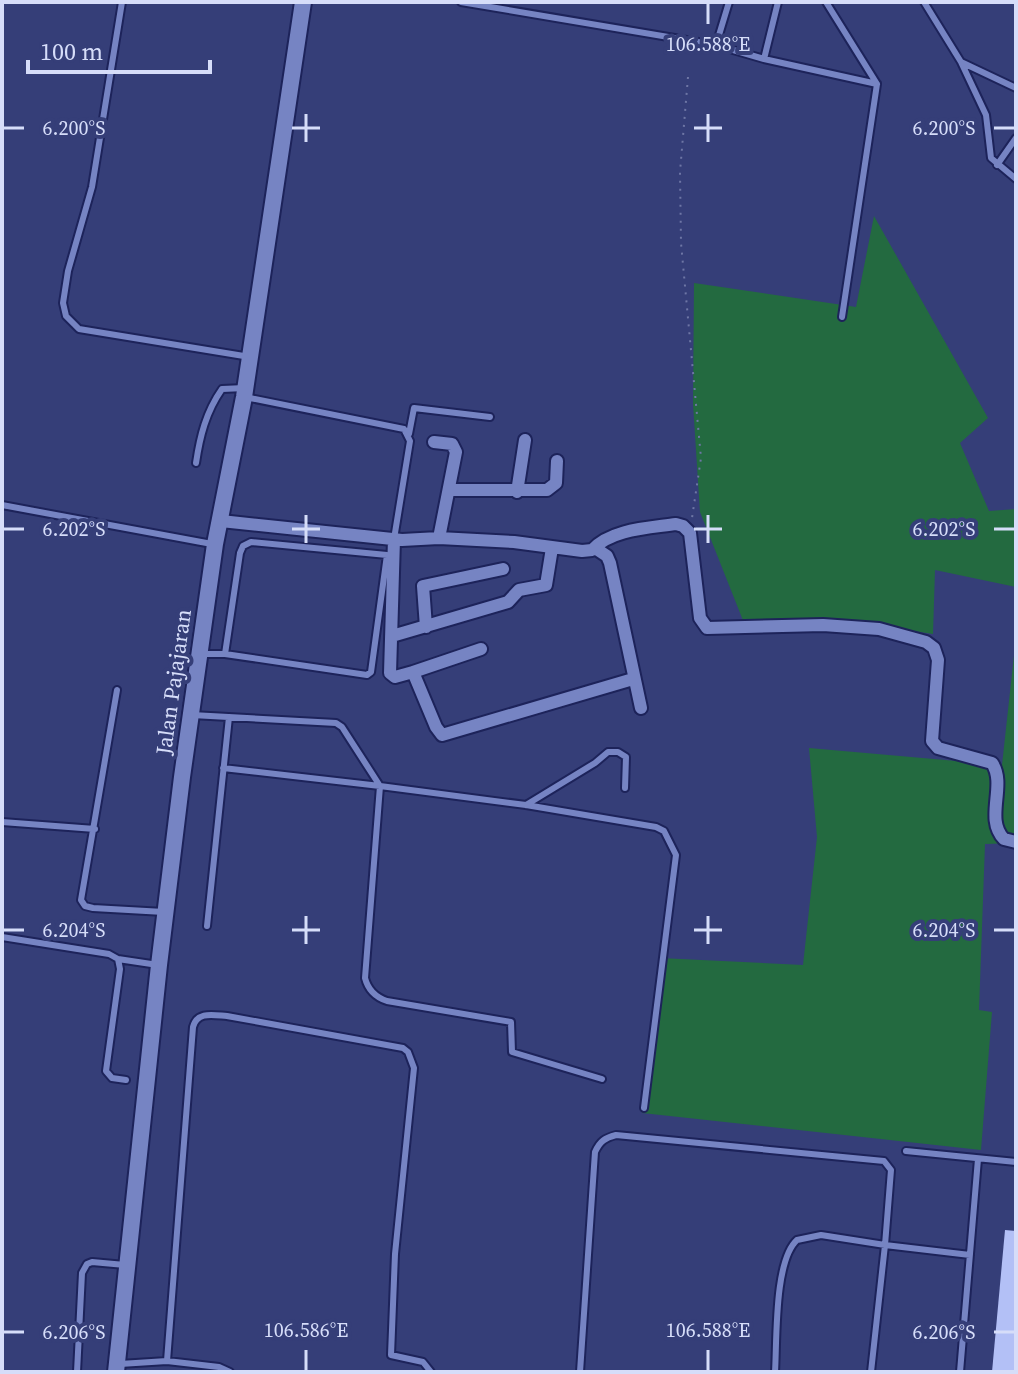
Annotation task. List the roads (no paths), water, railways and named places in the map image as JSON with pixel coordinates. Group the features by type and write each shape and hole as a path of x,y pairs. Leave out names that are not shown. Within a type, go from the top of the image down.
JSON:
{"main road":[{"name":"Jalan Pajajaran","path":"116,1368 182,777 215,544 245,392 303,2"}],"street":[{"path":"517,492 525,440"},
{"path":"434,442 455,447 439,538"},
{"path":"449,490 547,490 555,486 557,461"},
{"path":"221,521 394,539 439,538 582,551 595,548 602,540 619,534 676,524 683,526 690,533 700,618 707,628 852,626 879,629 931,645 938,653 932,741 938,748 992,763 997,774 996,827 1004,839 1016,842"},
{"path":"394,539 390,673 395,677 481,649"},
{"path":"392,636 508,602 519,590 546,585 552,548"},
{"path":"595,548 607,556 610,563 641,708"},
{"path":"426,627 423,586 503,569"},
{"path":"413,672 438,732 446,735 633,679"}],"lane":[{"path":"122,2 92,187 68,271 63,303 66,316 79,329 250,357"},
{"path":"461,2 716,45 877,84"},
{"path":"716,45 729,2"},
{"path":"764,59 778,2"},
{"path":"826,2 877,84 842,317"},
{"path":"924,2 961,62 986,115 991,158 1016,179"},
{"path":"961,62 1016,88"},
{"path":"997,165 1016,138"},
{"path":"196,463 211,405 222,389 404,429 409,434"},
{"path":"394,539 414,408 490,417"},
{"path":"2,505 215,544"},
{"path":"199,654 225,654 367,675 371,672 387,555 251,542 243,546 225,654"},
{"path":"117,690 81,900 93,908 165,912"},
{"path":"192,715 336,723 342,727 380,786 365,978 367,986 377,997 387,1001 511,1022 512,1052 602,1079"},
{"path":"207,926 229,717"},
{"path":"526,805 608,752 618,752 626,757 625,788"},
{"path":"223,768 526,805 656,827 664,831 676,855 644,1108"},
{"path":"2,822 95,829"},
{"path":"2,937 159,965"},
{"path":"118,959 120,969 106,1071 112,1078 126,1080"},
{"path":"167,1361 193,1027 197,1018 204,1015 227,1016 403,1048 408,1052 414,1068 395,1254 391,1355 423,1362 431,1372"},
{"path":"580,1372 595,1152 601,1141 616,1135 884,1161 891,1170 871,1372"},
{"path":"906,1151 1016,1162"},
{"path":"960,1372 978,1159"},
{"path":"775,1372 784,1266 792,1244 809,1236 821,1235 970,1255"},
{"path":"77,1372 82,1273 92,1262 127,1265"},
{"path":"116,1368 167,1361 219,1367 230,1372"}]}
